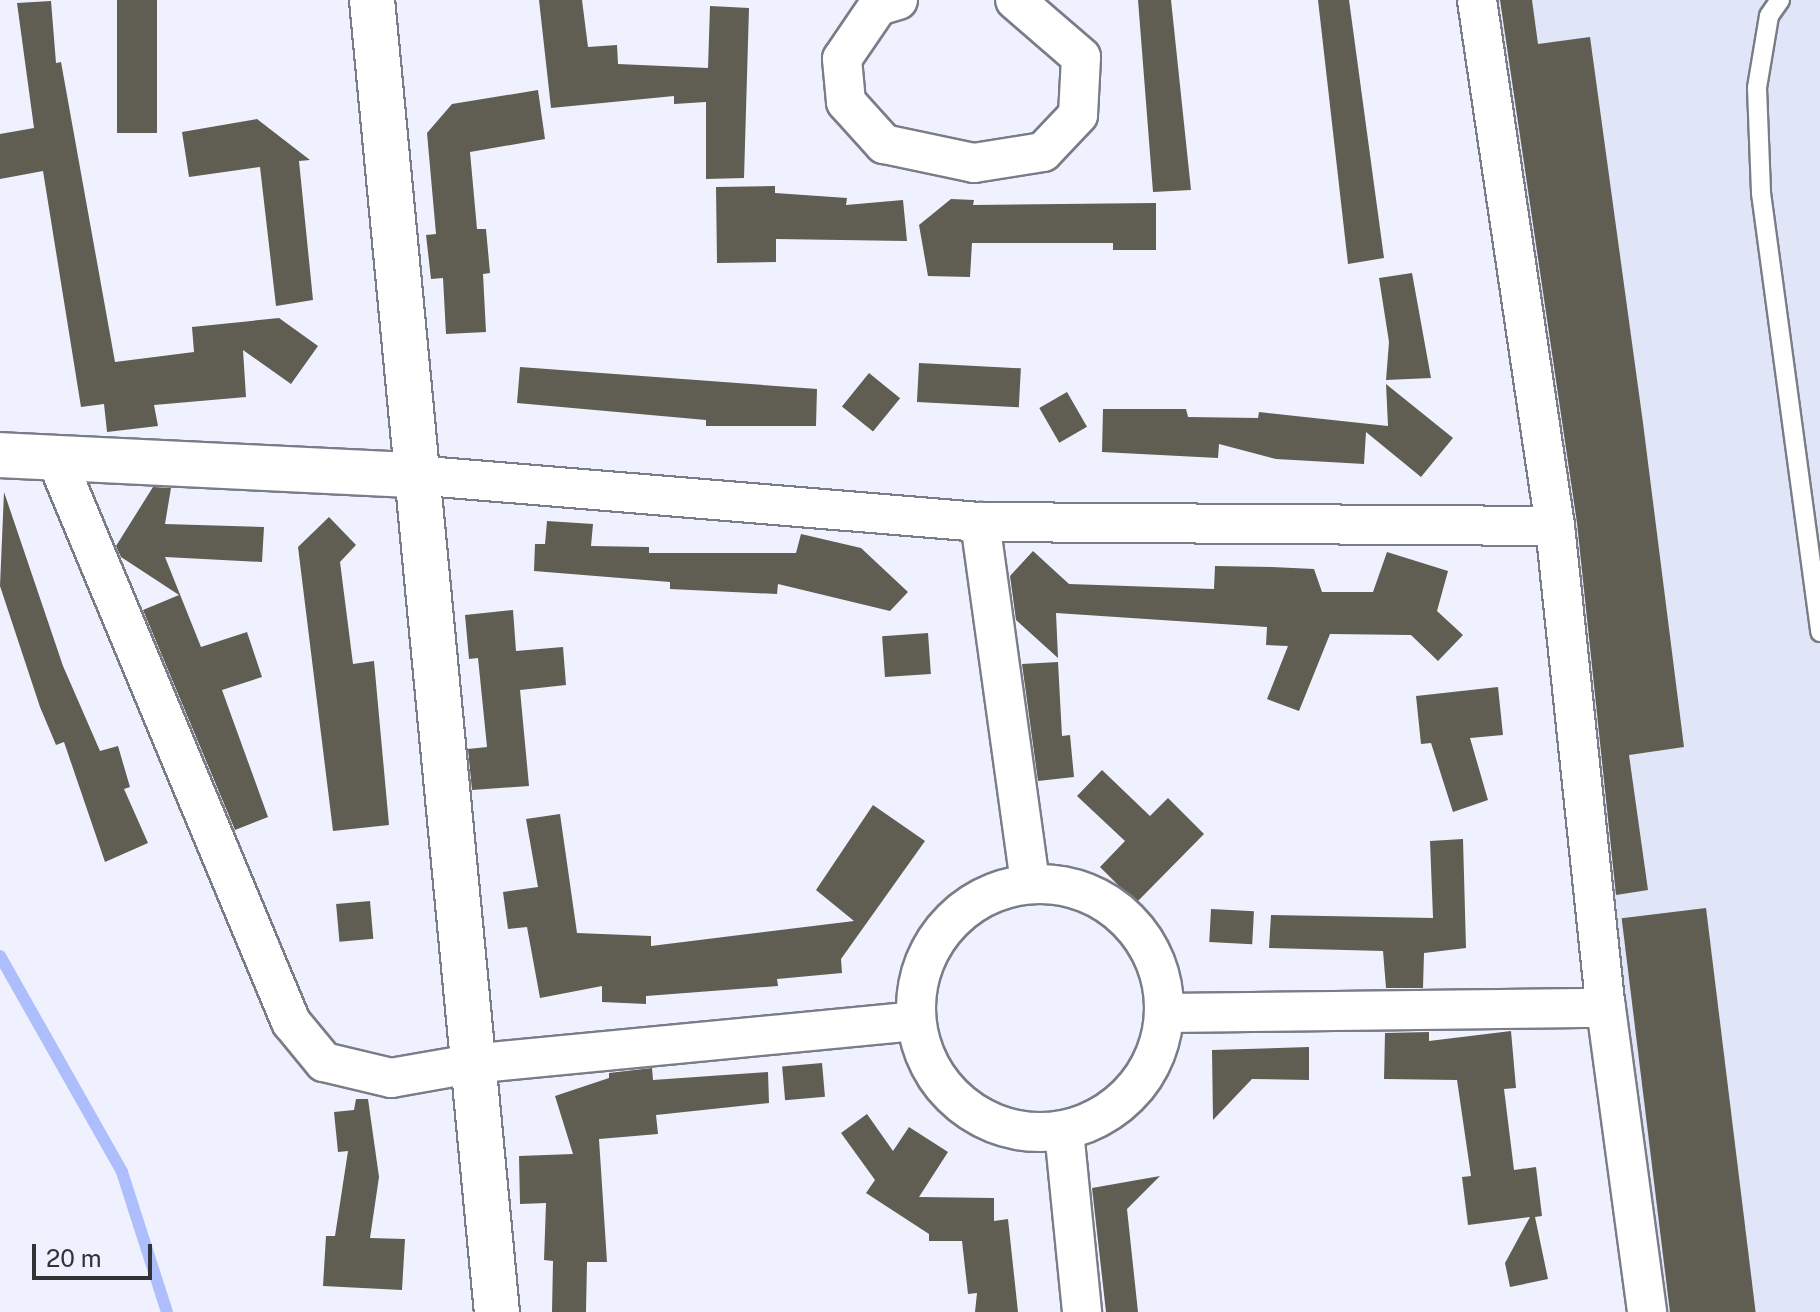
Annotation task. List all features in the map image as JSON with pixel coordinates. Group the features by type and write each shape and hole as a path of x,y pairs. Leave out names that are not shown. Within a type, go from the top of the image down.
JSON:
{"street":[{"path":"372,0 470,1064 497,1312"},
{"path":"898,0 878,6 842,59 846,102 884,144 974,163 1043,152 1078,115 1081,57 1015,0"},
{"path":"1477,0 1555,526 1606,1008 1647,1312"},
{"path":"0,455 57,461 414,475 980,522 1555,526"},
{"path":"57,461 291,1022 324,1062 391,1078 470,1064 915,1021"},
{"path":"980,522 1030,882"},
{"path":"1030,882 1069,885 1106,901 1136,927 1156,961 1166,1013 1148,1069 1126,1097 1098,1118 1064,1131 1023,1132 983,1120 949,1095 926,1061 915,1021 917,981 941,934 991,892 1030,882"},
{"path":"1166,1013 1606,1008"},
{"path":"1064,1131 1082,1312"}],"lane":[{"path":"1780,0 1769,16 1757,88 1761,193 1820,632"}],"shaded area":[{"path":"1485,0 1820,0 1820,1312 1662,1312"}],"building":[{"path":"117,0 157,0 157,133 117,133"},
{"path":"539,0 582,0 588,47 617,45 618,64 708,68 710,6 749,8 744,178 706,179 706,102 674,104 674,96 551,108"},
{"path":"1138,0 1171,0 1191,190 1153,192"},
{"path":"1318,0 1349,0 1384,258 1348,264"},
{"path":"1500,0 1532,0 1538,44 1590,37 1643,423 1684,747 1629,755 1648,890 1616,895 1577,523"},
{"path":"51,1 56,63 61,62 115,362 194,352 192,327 279,318 318,346 291,384 243,350 246,397 154,405 158,426 107,432 104,404 81,407 43,171 0,179 0,134 34,128 17,3"},
{"path":"538,90 545,139 470,152 477,229 486,229 490,273 483,274 486,332 446,334 443,278 431,279 426,235 436,234 427,133 452,104"},
{"path":"257,119 310,160 299,161 313,300 276,306 260,167 189,177 182,132"},
{"path":"775,186 775,193 847,198 846,205 903,200 907,241 776,239 776,262 717,263 716,187"},
{"path":"951,199 974,200 973,205 1156,203 1156,250 1113,250 1113,243 972,243 970,277 928,276 919,225"},
{"path":"1412,273 1431,378 1386,380 1389,342 1379,278"},
{"path":"919,363 1021,368 1019,407 917,402"},
{"path":"520,367 817,389 816,426 706,426 706,420 517,403"},
{"path":"869,373 900,398 873,432 842,406"},
{"path":"1386,384 1453,438 1421,477 1366,432 1364,464 1276,459 1219,444 1218,458 1102,452 1103,409 1186,409 1188,417 1258,418 1259,412 1388,426"},
{"path":"1067,392 1087,427 1059,443 1039,408"},
{"path":"153,487 171,488 165,524 264,527 262,562 165,557 201,647 247,632 262,677 222,690 268,817 235,830 143,610 179,595 121,557 116,546"},
{"path":"4,492 63,666 100,751 118,746 130,787 124,789 148,843 105,862 64,742 56,745 40,707 0,586"},
{"path":"329,517 356,545 340,562 353,664 374,661 389,825 333,831 298,547"},
{"path":"547,521 593,524 591,546 649,547 649,553 796,553 801,534 861,548 908,592 890,611 778,584 777,594 670,589 670,582 534,571 535,544 545,544"},
{"path":"1033,551 1069,584 1214,589 1215,566 1272,567 1314,569 1322,592 1373,592 1387,552 1448,571 1437,611 1463,635 1438,661 1411,635 1330,634 1299,711 1267,699 1288,646 1266,645 1267,627 1056,613 1058,658 1016,620 1010,576"},
{"path":"513,610 516,651 563,647 566,685 520,690 529,786 472,790 468,749 487,747 478,658 469,659 465,615"},
{"path":"928,633 931,674 885,677 882,636"},
{"path":"1058,662 1062,736 1070,735 1074,777 1038,781 1022,664"},
{"path":"1498,687 1503,735 1470,738 1488,800 1453,812 1431,743 1421,744 1416,696"},
{"path":"1102,770 1150,816 1168,798 1204,834 1136,903 1100,867 1125,841 1077,796"},
{"path":"873,805 925,841 841,959 842,973 777,979 778,986 646,996 646,1004 602,1002 602,986 540,998 527,927 508,929 503,892 538,887 526,819 560,814 577,933 651,936 651,946 854,921 816,890"},
{"path":"1463,839 1466,948 1424,953 1423,988 1386,988 1383,951 1269,948 1271,915 1433,918 1430,841"},
{"path":"370,901 373,939 339,942 336,904"},
{"path":"1706,908 1756,1312 1670,1312 1622,918"},
{"path":"1211,909 1254,911 1252,944 1209,942"},
{"path":"1511,1031 1516,1088 1504,1089 1514,1170 1536,1167 1542,1216 1535,1217 1548,1279 1510,1287 1505,1263 1530,1217 1468,1225 1462,1177 1471,1176 1457,1080 1384,1079 1385,1033 1429,1032 1429,1041"},
{"path":"1309,1047 1309,1080 1252,1079 1213,1120 1212,1050"},
{"path":"822,1063 825,1097 785,1100 782,1066"},
{"path":"652,1068 653,1080 768,1072 769,1103 656,1115 658,1134 599,1139 607,1262 587,1262 586,1312 552,1312 553,1261 544,1260 546,1203 520,1204 519,1156 573,1154 555,1096 609,1078 609,1073"},
{"path":"356,1099 368,1099 379,1177 370,1238 405,1239 402,1290 323,1286 326,1236 335,1236 348,1151 338,1152 334,1112 354,1110"},
{"path":"867,1114 893,1151 909,1127 948,1152 919,1197 994,1198 994,1221 1008,1219 1018,1312 975,1312 977,1293 968,1294 962,1241 929,1241 929,1234 866,1193 875,1180 841,1133"},
{"path":"1160,1176 1127,1209 1138,1312 1106,1312 1092,1188"}],"waterway":[{"path":"0,956 122,1172 167,1312"}]}
